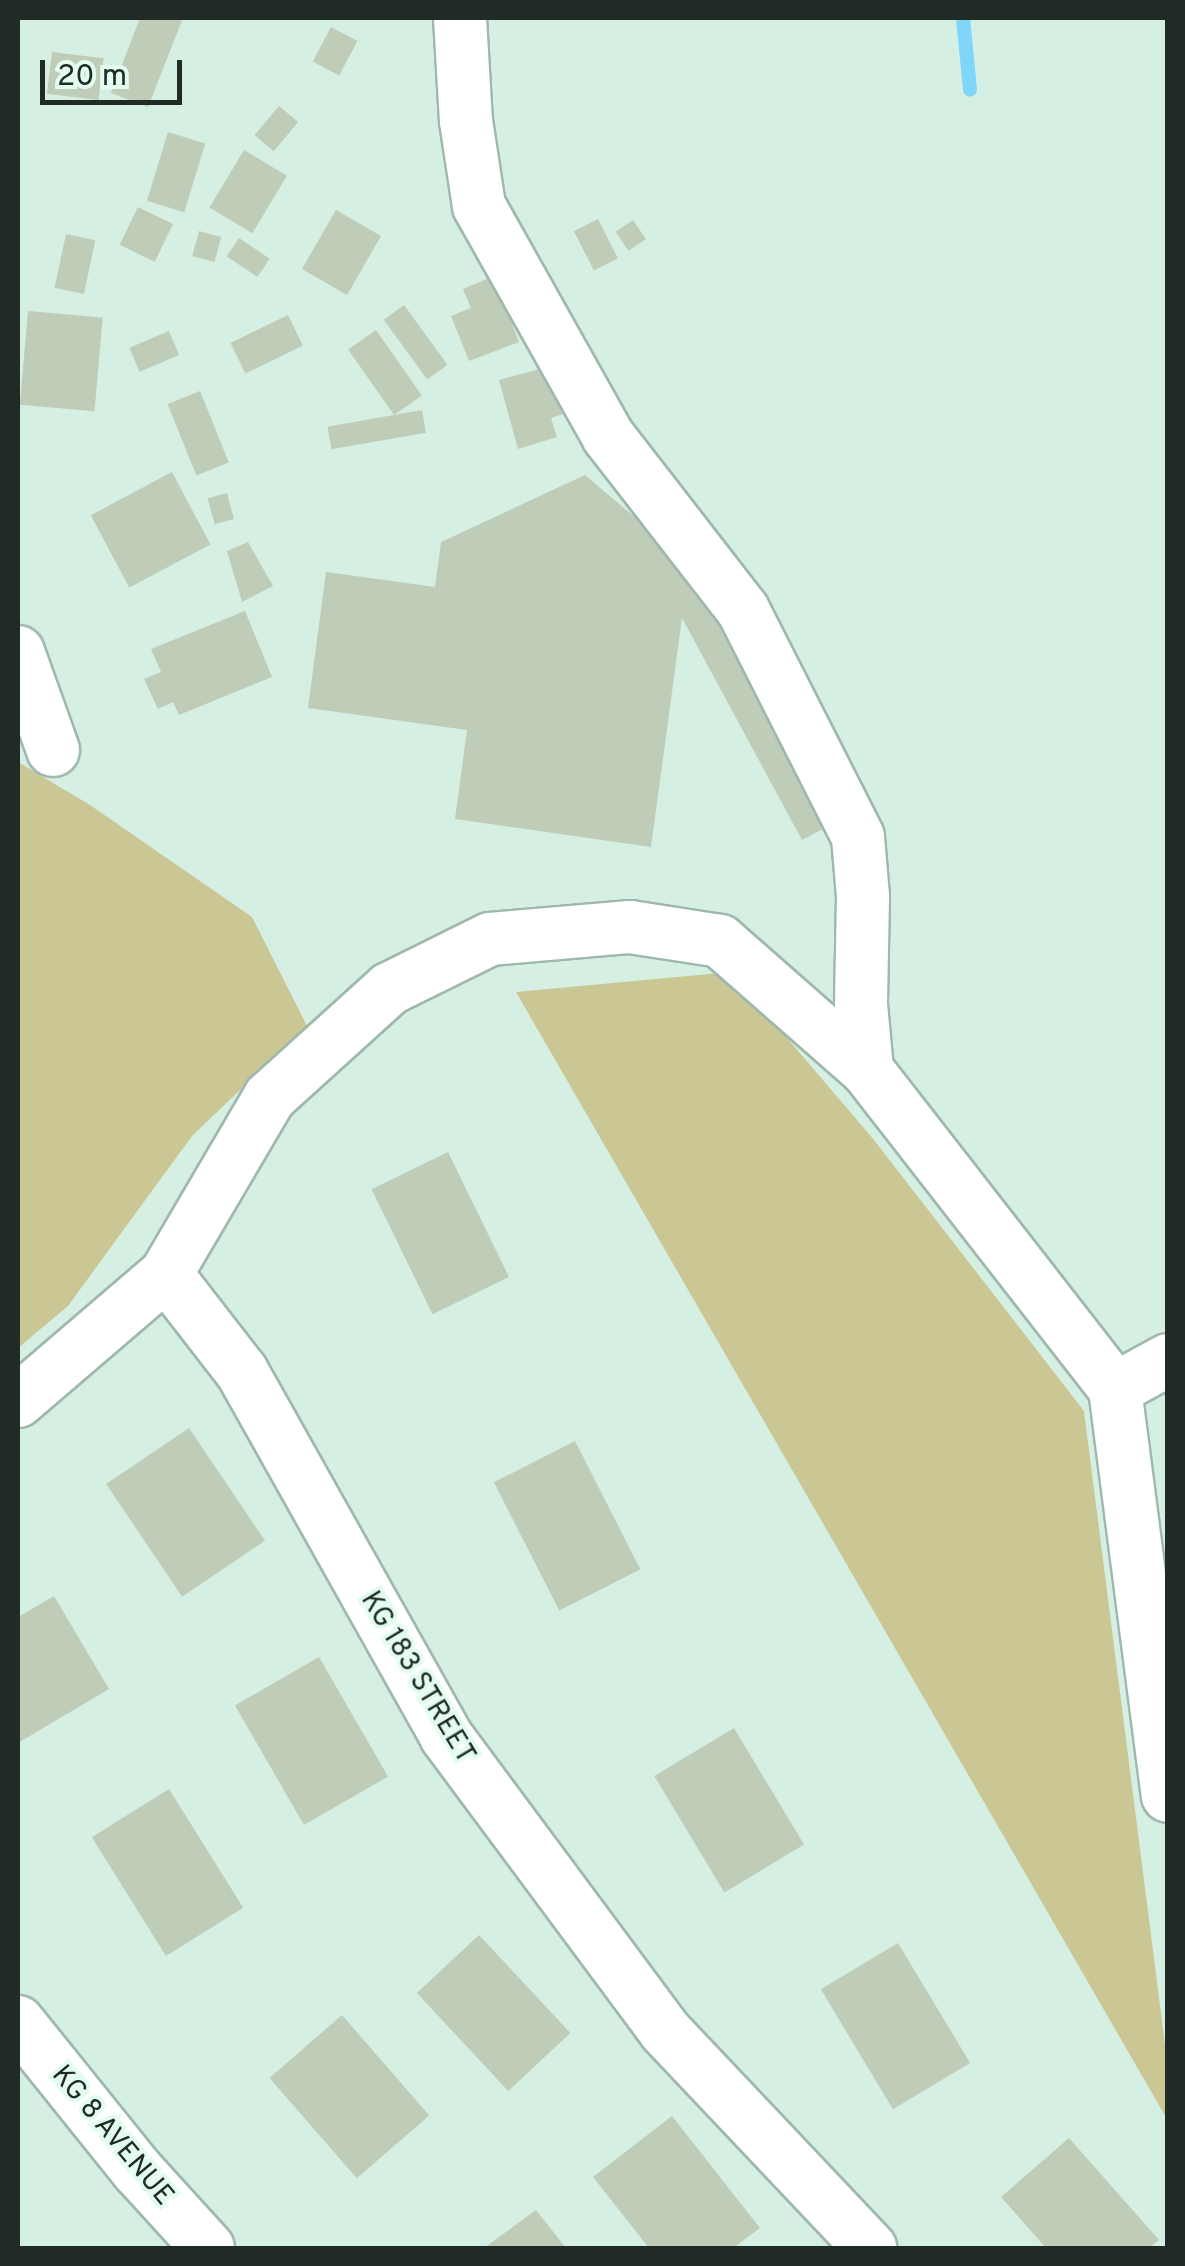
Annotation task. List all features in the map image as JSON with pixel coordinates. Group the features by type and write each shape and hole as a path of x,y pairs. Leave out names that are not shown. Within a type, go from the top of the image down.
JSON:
{"street":[{"path":"460,18 466,120 479,206 608,436 743,610 858,837 863,896 861,1005 867,1070"},
{"path":"18,652 52,750"},
{"path":"18,1401 166,1274 270,1096 389,988 490,938 630,927 720,941 867,1070 1115,1389 1168,1796"},
{"name":"KG 183 STREET","path":"166,1274 242,1372 446,1736 665,2030 870,2248"},
{"path":"1115,1389 1168,1360"},
{"name":"KG 8 AVENUE","path":"18,2022 138,2171 208,2248"}],"shaded area":[{"path":"18,762 90,805 252,917 307,1026 192,1136 68,1306 18,1348"},
{"path":"731,972 874,1140 1084,1411 1167,2060 1167,2119 516,992"}],"building":[{"path":"140,18 183,18 148,107 111,93"},
{"path":"331,27 357,41 339,76 313,61"},
{"path":"52,52 104,58 98,100 47,94"},
{"path":"279,106 298,122 274,151 255,135"},
{"path":"168,132 205,143 184,212 147,201"},
{"path":"244,150 287,176 252,233 209,207"},
{"path":"138,207 173,224 155,262 120,245"},
{"path":"336,210 381,236 347,295 302,269"},
{"path":"598,219 618,258 594,270 574,231"},
{"path":"633,220 646,239 628,251 616,232"},
{"path":"199,231 221,237 214,262 192,256"},
{"path":"66,234 95,240 84,294 55,288"},
{"path":"239,238 270,259 257,277 227,256"},
{"path":"494,276 519,342 469,361 451,316 471,308 463,289"},
{"path":"404,305 447,365 427,380 384,320"},
{"path":"28,311 103,318 95,411 20,405"},
{"path":"288,315 303,346 245,374 230,343"},
{"path":"376,330 422,396 394,415 348,350"},
{"path":"169,331 179,355 140,372 129,348"},
{"path":"554,365 569,412 551,418 557,437 518,449 499,380"},
{"path":"200,391 229,462 196,476 168,404"},
{"path":"422,410 426,433 331,449 327,427"},
{"path":"172,472 210,544 129,588 91,515"},
{"path":"585,475 716,586 842,819 802,840 682,618 651,847 455,819 467,730 308,708 326,572 435,587 441,542"},
{"path":"227,493 234,519 215,524 208,498"},
{"path":"248,542 273,586 242,602 227,551"},
{"path":"245,611 272,677 179,715 173,702 158,709 144,679 161,672 151,649"},
{"path":"448,1152 509,1277 433,1314 372,1189"},
{"path":"189,1428 265,1541 182,1597 106,1484"},
{"path":"575,1441 640,1569 559,1611 494,1482"},
{"path":"54,1596 109,1689 18,1743 18,1617"},
{"path":"319,1657 388,1777 304,1825 235,1706"},
{"path":"734,1728 804,1845 724,1892 654,1776"},
{"path":"169,1789 243,1908 166,1956 92,1837"},
{"path":"479,1935 570,2033 508,2091 417,1993"},
{"path":"898,1943 970,2063 893,2109 821,1989"},
{"path":"342,2015 429,2115 357,2178 270,2078"},
{"path":"672,2116 760,2228 733,2248 649,2248 593,2177"},
{"path":"1069,2138 1159,2240 1149,2248 1046,2248 1001,2197"},
{"path":"536,2210 566,2248 484,2248"}],"waterway":[{"path":"963,18 970,90"}]}
